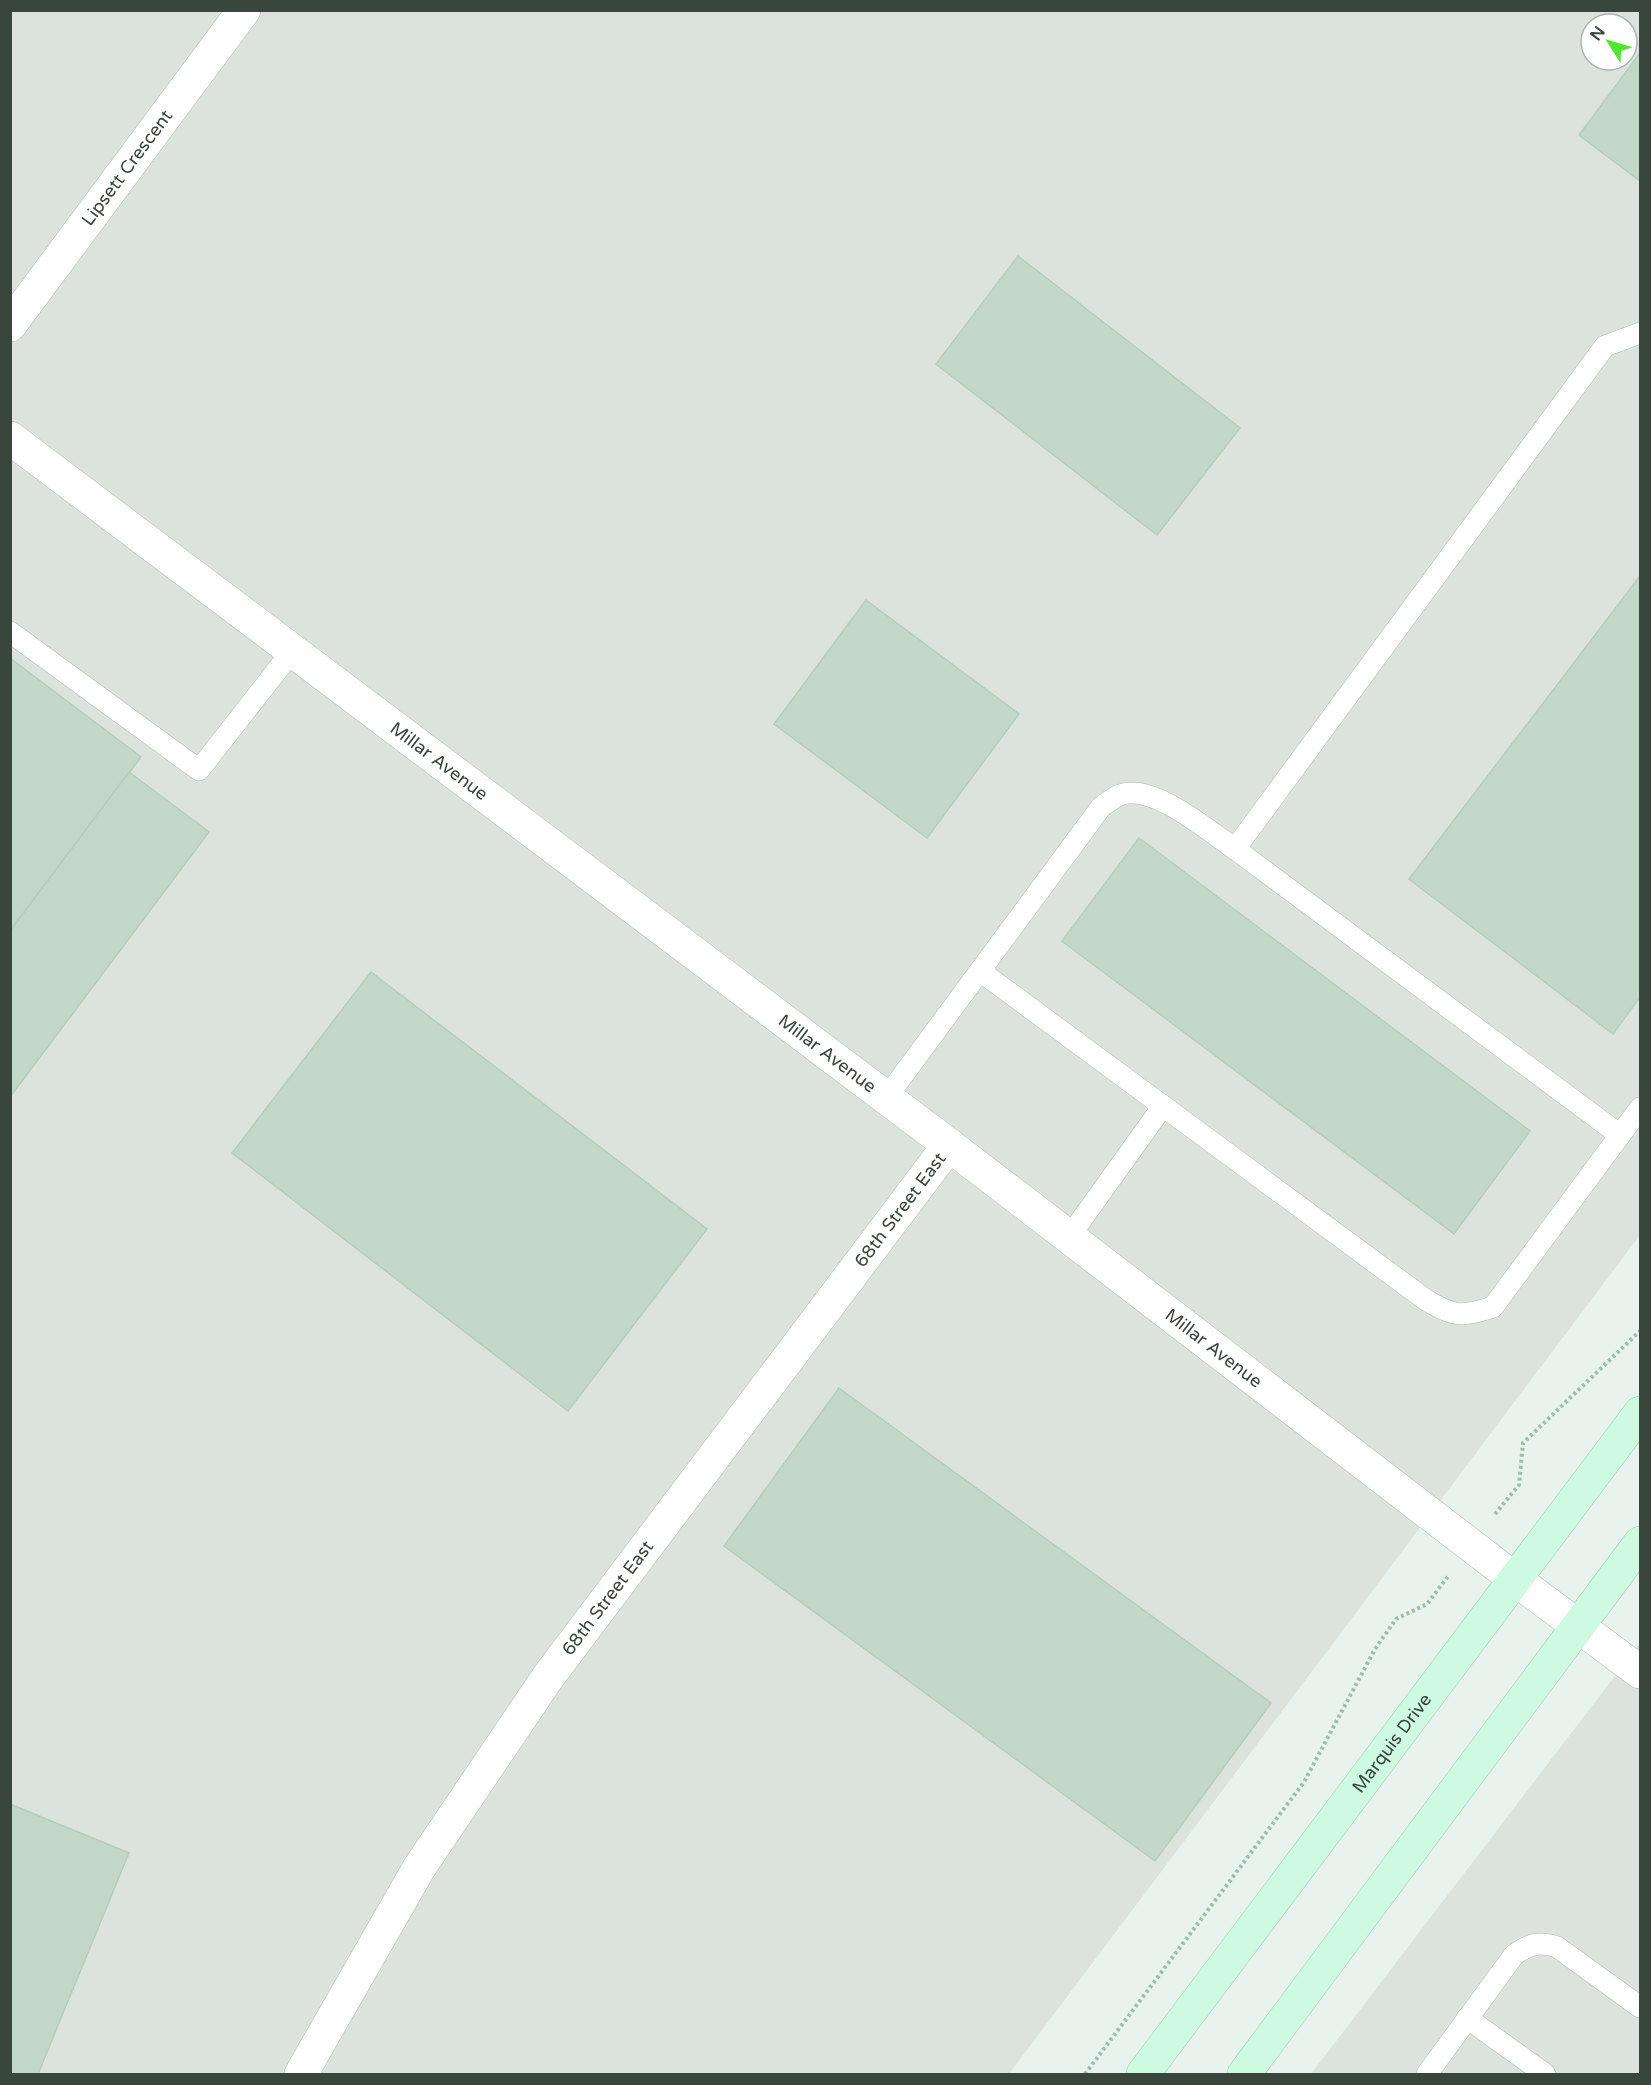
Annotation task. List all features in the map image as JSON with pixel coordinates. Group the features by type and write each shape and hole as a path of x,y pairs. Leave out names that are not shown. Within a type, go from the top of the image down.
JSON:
{"main road":[{"name":"Marquis Drive","path":"1143,2074 1641,1413"},
{"path":"1244,2074 1641,1543"}],"street":[{"name":"Lipsett Crescent","path":"10,325 244,10"},
{"name":"Millar Avenue","path":"10,438 949,1145 1516,1580 1641,1672"},
{"name":"68th Street East","path":"301,2074 420,1868 548,1677 949,1145"}],"lane":[{"path":"1235,849 1605,346 1641,333"},
{"path":"10,632 199,770 293,650"},
{"path":"886,1098 1101,807 1121,794 1142,793 1166,802 1235,849 1620,1135"},
{"path":"980,971 1426,1300 1449,1314 1472,1314 1493,1307 1641,1108"},
{"path":"1069,1237 1163,1106"},
{"path":"1427,2074 1514,1954 1529,1944 1544,1943 1557,1947 1641,2007"},
{"path":"1467,2018 1545,2074"}],"path":[{"path":"1085,2074 1304,1782 1375,1649 1396,1619 1427,1604 1519,1485 1523,1443 1641,1331"}],"shaded area":[{"path":"11,11 1640,11 1640,1235 1009,2074 11,2074"},
{"path":"1640,1643 1640,2074 1311,2074"}],"building":[{"path":"1639,54 1640,181 1579,135 1626,72 1639,72"},
{"path":"1018,256 1240,428 1157,535 936,364"},
{"path":"1640,576 1640,997 1613,1034 1409,879"},
{"path":"866,600 1019,714 927,838 774,724"},
{"path":"10,658 141,757 10,931"},
{"path":"129,772 209,832 10,1097 10,931"},
{"path":"1139,838 1530,1131 1454,1234 1062,941"},
{"path":"371,972 707,1229 568,1411 232,1153"},
{"path":"839,1388 1271,1703 1155,1861 724,1546"},
{"path":"10,1804 129,1853 38,2074 10,2074"}]}
